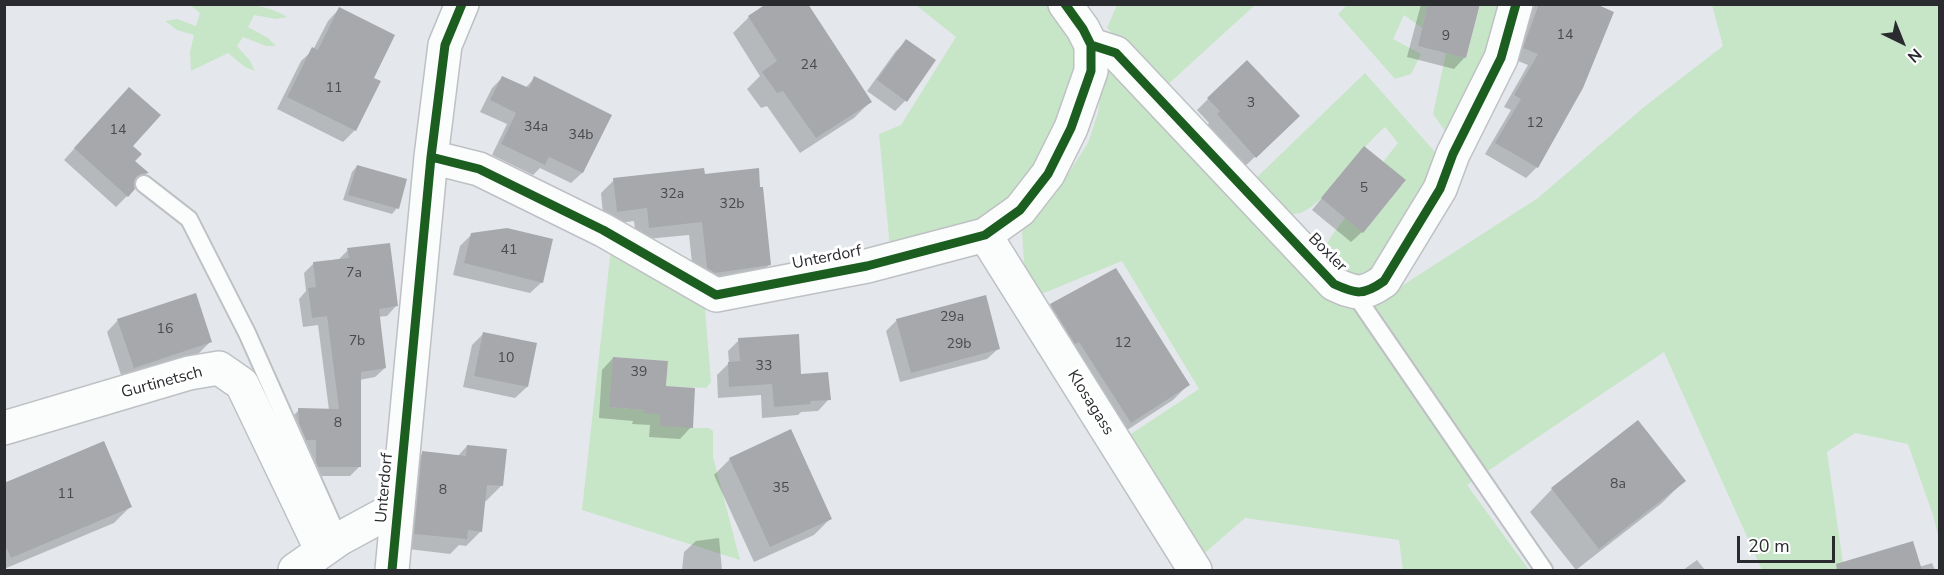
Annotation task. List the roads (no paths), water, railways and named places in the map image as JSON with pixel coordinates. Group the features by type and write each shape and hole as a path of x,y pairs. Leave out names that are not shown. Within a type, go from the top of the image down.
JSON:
{"street":[{"name":"Unterdorf","path":"393,570 431,157 445,45 462,4"},
{"path":"1065,4 1083,29 1091,45"},
{"name":"Boxler","path":"1091,45 1116,53 1334,284 1354,293 1369,291 1384,281 1440,189 1453,154 1501,58 1516,4"},
{"name":"Unterdorf","path":"431,157 479,169 603,230 716,295 867,266 985,235 1020,210 1048,174 1071,128 1091,71 1091,45"},
{"name":"Klosagass","path":"985,235 1195,570"},
{"name":"Gurtinetsch","path":"4,428 189,373 219,368 242,384 331,545"},
{"path":"295,570 331,545 398,507"}],"lane":[{"path":"144,184 189,219 247,333 331,545"},
{"name":"Boxler","path":"1354,293 1544,570"}]}
